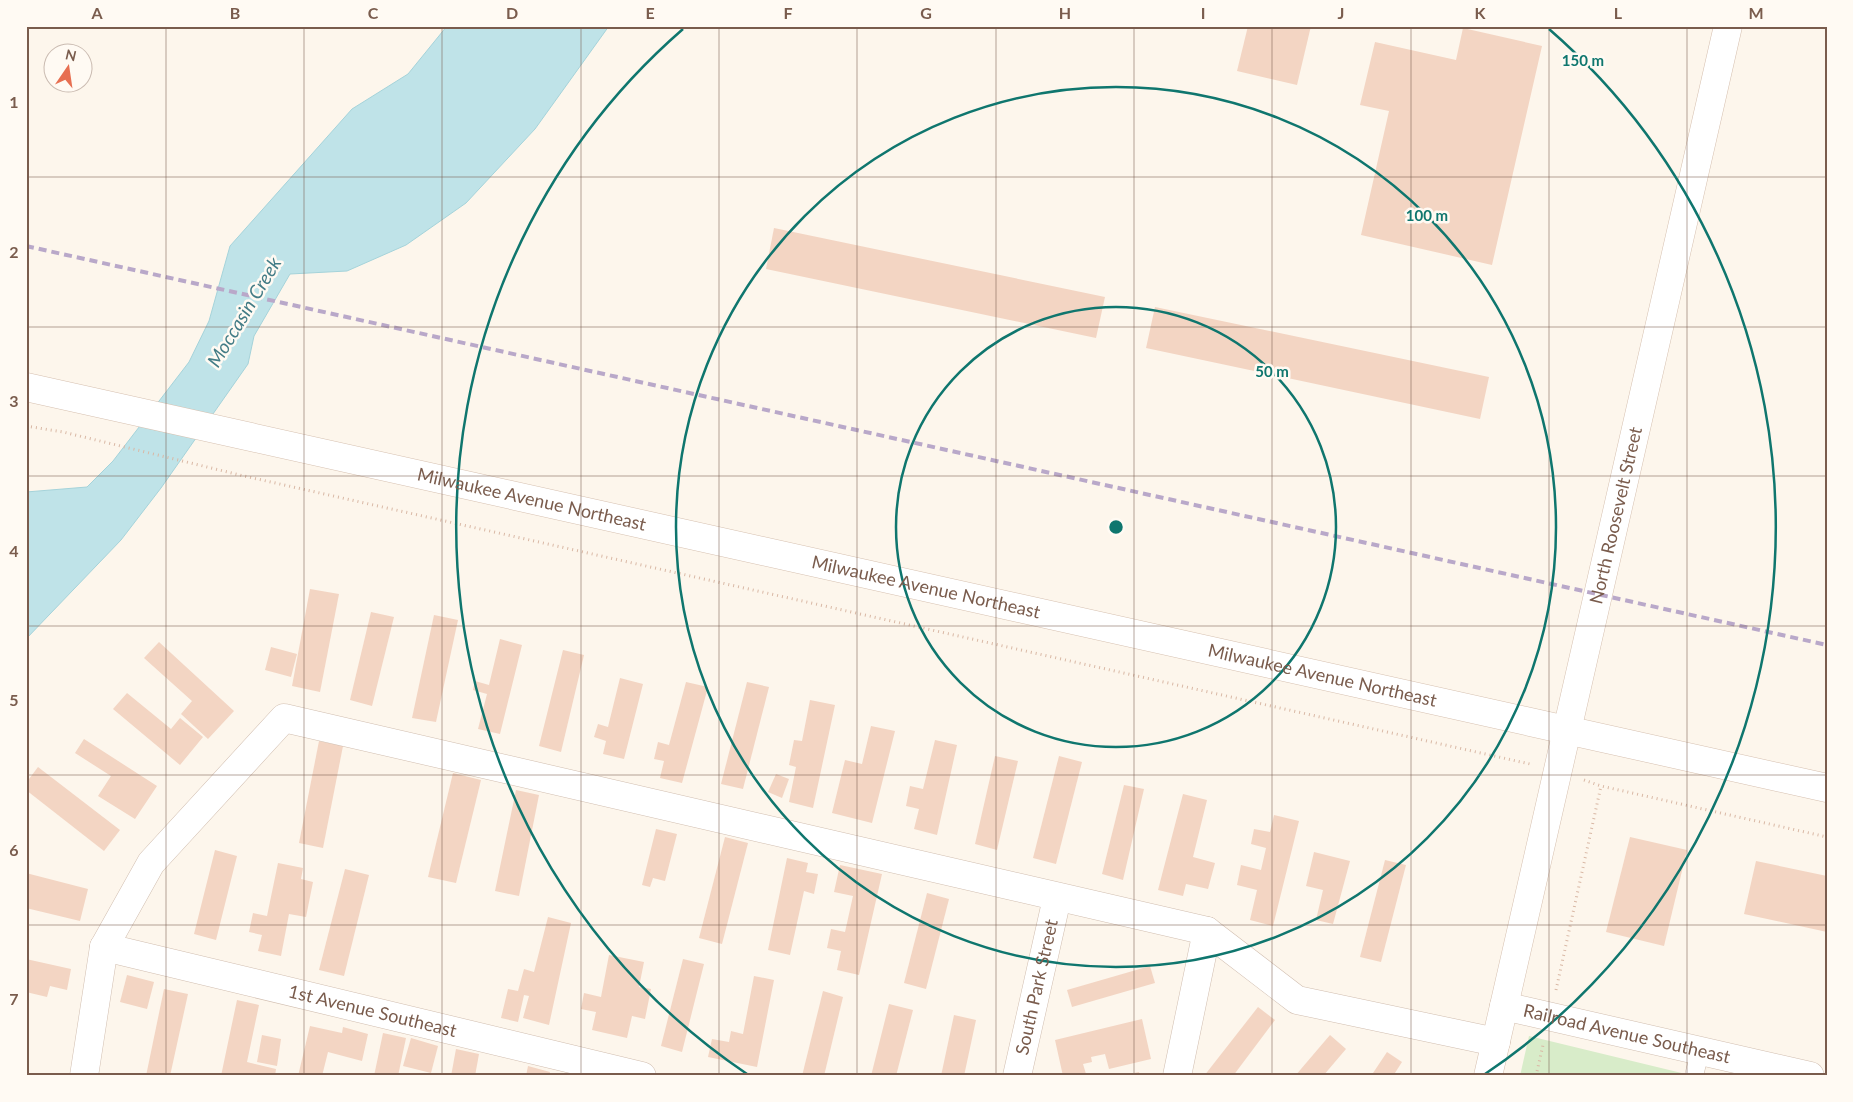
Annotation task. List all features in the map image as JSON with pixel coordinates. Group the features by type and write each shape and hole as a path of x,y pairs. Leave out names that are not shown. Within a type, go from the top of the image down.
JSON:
{"street":[{"name":"North Roosevelt Street","path":"1488,1076 1728,26"},
{"name":"Milwaukee Avenue Northeast","path":"26,387 1827,788"},
{"path":"84,1076 104,947 151,863 284,718 1057,898 1208,931 1297,1000 1496,1042"},
{"name":"South Park Street","path":"1017,1076 1057,898"},
{"path":"1176,1076 1208,931"},
{"name":"1st Avenue Southeast","path":"104,947 642,1076"},
{"name":"Railroad Avenue Southeast","path":"1504,1006 1549,1016 1697,1063 1810,1076"}],"path":[{"path":"26,426 63,432 214,467 244,476 1480,751 1558,771 1601,786 1827,837"},
{"path":"1536,1076 1601,786"}],"green space":[{"path":"1529,1036 1694,1076 1520,1076"}],"water":[{"name":"Moccasin Creek","path":"447,26 609,26 535,129 466,203 406,245 347,271 290,274 254,336 248,364 161,488 121,540 26,639 26,492 87,487 113,461 189,362 209,321 230,246 352,109 408,74"}],"building":[{"path":"1248,26 1311,26 1297,85 1237,71"},
{"path":"1463,28 1542,46 1492,265 1361,235 1389,111 1360,105 1375,42 1456,60"},
{"path":"774,228 1105,297 1096,338 766,269"},
{"path":"1155,307 1489,377 1480,419 1146,348"},
{"path":"310,589 339,594 320,692 292,686"},
{"path":"371,612 394,617 372,706 350,700"},
{"path":"434,615 458,620 436,722 412,718"},
{"path":"500,639 522,645 500,734 478,729 487,694 473,690 475,681 489,685"},
{"path":"159,642 234,711 208,739 181,714 192,701 144,658"},
{"path":"271,647 297,654 291,677 265,670"},
{"path":"563,650 584,655 561,752 539,746"},
{"path":"620,678 643,684 624,759 603,754 606,741 594,737 598,724 608,727"},
{"path":"686,682 708,687 682,783 660,778 664,761 654,759 658,742 669,745"},
{"path":"747,682 769,687 743,789 721,784"},
{"path":"127,693 171,729 180,718 203,737 180,765 113,709"},
{"path":"810,700 835,705 813,808 789,802 796,767 789,765 794,740 802,741"},
{"path":"871,726 895,731 872,823 832,813 845,760 862,764"},
{"path":"84,739 157,786 135,819 98,796 111,776 75,753"},
{"path":"935,740 957,745 937,835 914,829 919,809 906,806 910,786 923,789"},
{"path":"319,741 343,746 323,848 299,843"},
{"path":"995,756 1018,761 997,850 975,844"},
{"path":"1059,756 1082,762 1056,864 1033,858"},
{"path":"38,767 120,830 104,851 26,790 26,783"},
{"path":"453,773 481,780 456,883 428,877"},
{"path":"776,774 789,779 782,798 768,792"},
{"path":"1124,785 1144,789 1123,880 1102,874"},
{"path":"516,790 539,795 519,896 495,891"},
{"path":"1183,794 1207,800 1193,857 1215,863 1208,889 1186,884 1183,896 1158,890"},
{"path":"1274,815 1299,821 1273,926 1250,920 1257,890 1237,885 1241,865 1261,870 1266,848 1251,844 1254,829 1270,832"},
{"path":"656,829 677,834 665,881 653,878 650,887 642,885"},
{"path":"725,837 748,843 722,944 699,938"},
{"path":"1630,837 1687,850 1664,946 1606,932"},
{"path":"215,850 237,856 216,940 194,934"},
{"path":"1314,852 1350,861 1333,924 1316,920 1323,890 1306,886"},
{"path":"787,858 808,863 806,872 818,874 814,894 804,891 790,955 768,950"},
{"path":"1385,860 1406,865 1381,962 1360,957"},
{"path":"1756,861 1827,876 1827,932 1744,914"},
{"path":"278,863 303,868 301,879 313,882 306,917 289,914 281,956 258,951 262,935 249,932 253,913 267,916"},
{"path":"840,865 882,874 859,975 837,970 841,951 827,948 831,929 845,932 853,896 834,892"},
{"path":"345,869 369,875 344,976 319,970"},
{"path":"26,873 88,889 80,921 26,908"},
{"path":"927,893 949,899 926,989 904,983"},
{"path":"548,917 571,923 549,1025 523,1018 529,996 524,995 518,1022 501,1018 508,989 518,991 524,969 534,972"},
{"path":"609,955 644,962 639,987 651,989 645,1019 632,1016 627,1038 592,1030 596,1012 581,1009 584,993 601,997"},
{"path":"26,959 71,969 67,990 50,986 47,997 26,992"},
{"path":"683,959 704,964 682,1052 661,1046"},
{"path":"1150,966 1155,983 1072,1007 1067,990"},
{"path":"127,975 154,982 147,1009 120,1002"},
{"path":"754,976 774,980 757,1067 708,1057 712,1039 729,1042 731,1031 743,1034"},
{"path":"164,989 188,994 170,1076 146,1076"},
{"path":"823,991 843,997 824,1076 802,1076"},
{"path":"237,1000 259,1005 247,1062 276,1069 275,1076 221,1076"},
{"path":"889,1004 913,1010 896,1076 871,1076"},
{"path":"1258,1007 1275,1020 1233,1076 1204,1076"},
{"path":"954,1015 976,1020 964,1076 941,1076"},
{"path":"1142,1019 1151,1059 1109,1069 1105,1054 1091,1057 1092,1062 1083,1064 1086,1074 1063,1076 1055,1040"},
{"path":"310,1026 342,1033 343,1027 368,1034 362,1061 328,1052 322,1076 298,1076"},
{"path":"383,1033 406,1038 398,1076 374,1076"},
{"path":"262,1035 281,1039 277,1066 257,1062"},
{"path":"1330,1035 1346,1049 1323,1076 1295,1076"},
{"path":"411,1038 438,1046 431,1073 403,1066"},
{"path":"456,1049 479,1054 475,1076 451,1076"},
{"path":"1387,1052 1402,1062 1393,1076 1371,1076"},
{"path":"528,1066 550,1072 549,1076 526,1076"},
{"path":"1139,1072 1140,1076 1123,1076 1123,1075"}],"railway":[{"path":"26,246 1827,645"}]}
